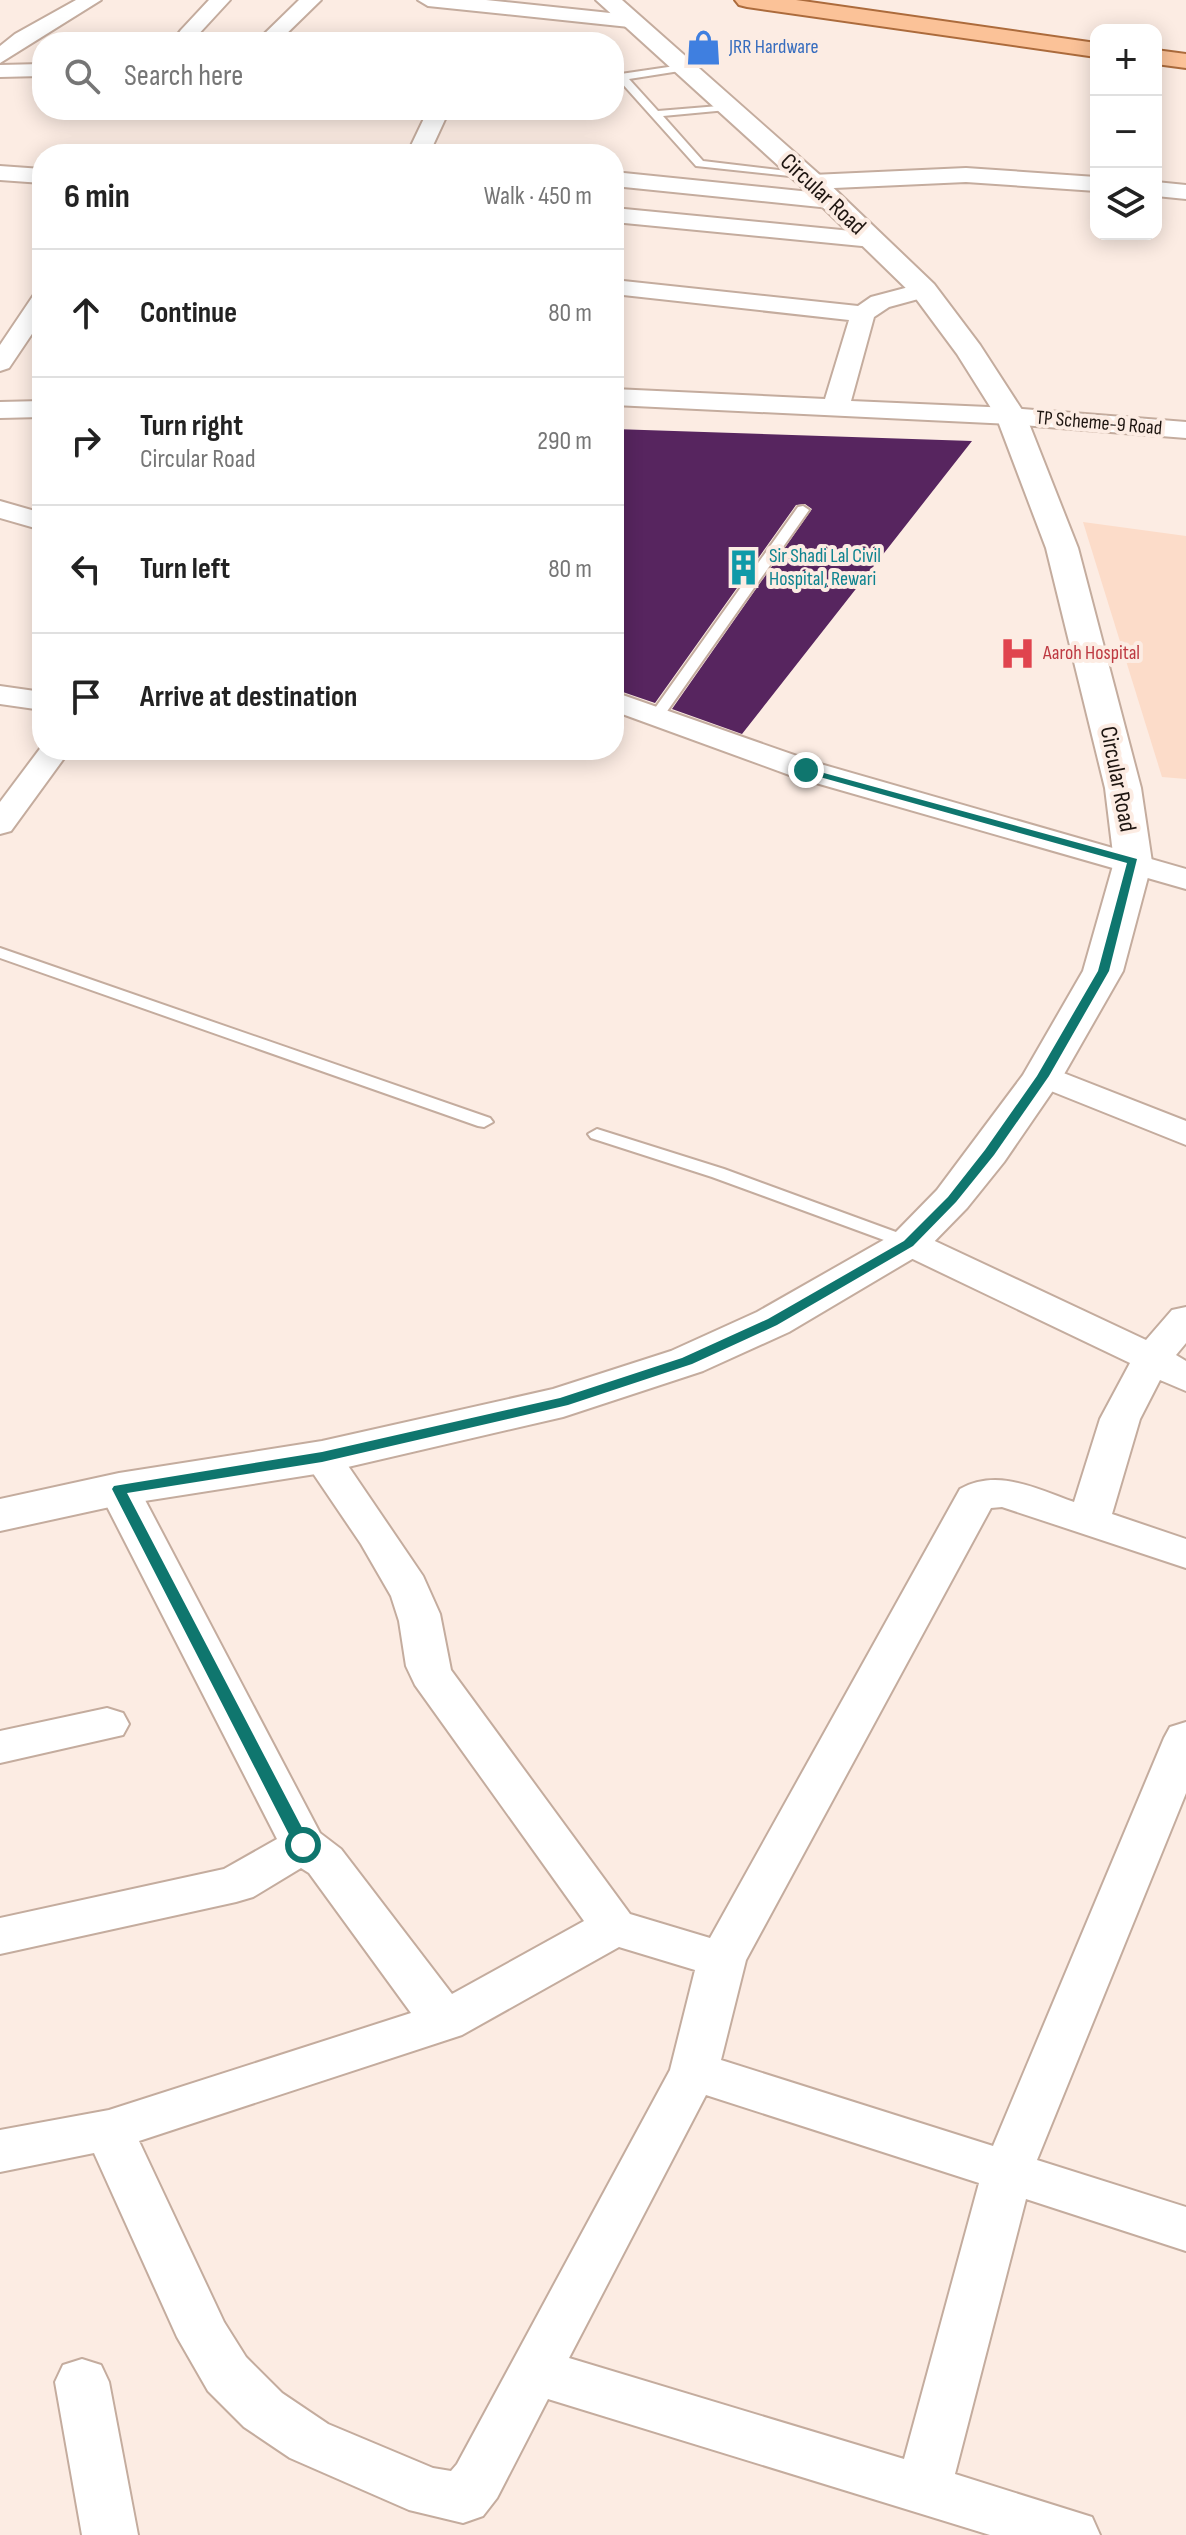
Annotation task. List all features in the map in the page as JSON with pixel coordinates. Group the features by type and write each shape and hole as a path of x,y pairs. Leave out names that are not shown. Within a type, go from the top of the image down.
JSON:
{"main road":[{"path":"747,0 1090,49"},
{"name":"Circular Road","path":"0,1515 119,1489 322,1457 563,1402 687,1361 773,1322 909,1243 952,1199 1043,1076 1103,971 1133,862 1123,788 1062,548 1011,416 970,351 924,290 815,186 619,11"},
{"path":"1162,58 1186,61"}],"street":[{"path":"33,32 91,0"},
{"path":"190,32 220,0"},
{"path":"277,32 311,0"},
{"path":"428,0 619,11"},
{"path":"0,57 32,32"},
{"path":"0,71 32,70"},
{"path":"423,144 434,120"},
{"path":"0,173 32,175"},
{"path":"624,179 815,186 966,175 1090,184"},
{"path":"1162,190 1186,192"},
{"path":"624,216 872,240"},
{"path":"624,288 863,314"},
{"path":"836,407 863,314 880,302 924,290"},
{"path":"0,363 32,316"},
{"name":"TP Scheme-9 Road","path":"624,397 1011,416 1186,430"},
{"path":"0,410 32,409"},
{"path":"0,509 32,515"},
{"path":"0,695 32,700"},
{"path":"624,704 806,770 1186,879"},
{"path":"0,824 48,760"},
{"path":"1043,1076 1186,1134"},
{"path":"909,1243 1152,1358 1186,1378"},
{"path":"1089,1521 1120,1419 1152,1358 1186,1319"},
{"path":"322,1457 405,1581 420,1616 423,1653 430,1674 614,1927 722,1960"},
{"path":"119,1489 303,1845 325,1861 445,2021"},
{"path":"109,2130 204,2337 227,2374 263,2410 309,2441 429,2492 463,2498 477,2481 694,2071 722,1960 975,1499 987,1492 1005,1493 1186,1554"},
{"path":"0,1747 107,1724"},
{"path":"923,2490 1008,2170 1186,1738"},
{"path":"0,1936 236,1884 303,1845"},
{"path":"0,2151 109,2130 445,2021 614,1927"},
{"path":"694,2071 1186,2229"},
{"path":"534,2371 1072,2535"},
{"path":"82,2382 110,2535"}],"lane":[{"path":"624,76 682,68"},
{"path":"624,83 695,160 706,166 815,186"},
{"path":"655,114 727,107"},
{"path":"658,714 803,510"},
{"path":"0,953 484,1122"},
{"path":"597,1134 718,1173 909,1243"}],"shaded area":[{"path":"1083,522 1186,536 1186,779 1162,777"}],"building":[{"name":"Sir Shadi Lal Civil Hospital, Rewari","path":"624,429 972,441 742,734 672,709 812,509 805,504 796,505 655,703 624,692"}],"place":[{"name":"JRR Hardware","path":"703,47"},
{"name":"Sir Shadi Lal Civil Hospital, Rewari","path":"743,567"},
{"name":"Aaroh Hospital","path":"1017,653"}],"route":[{"path":"303,1845 119,1489 322,1457 563,1402 687,1361 773,1322 909,1243 952,1199 1043,1076 1103,971 1133,862 806,770"}]}
